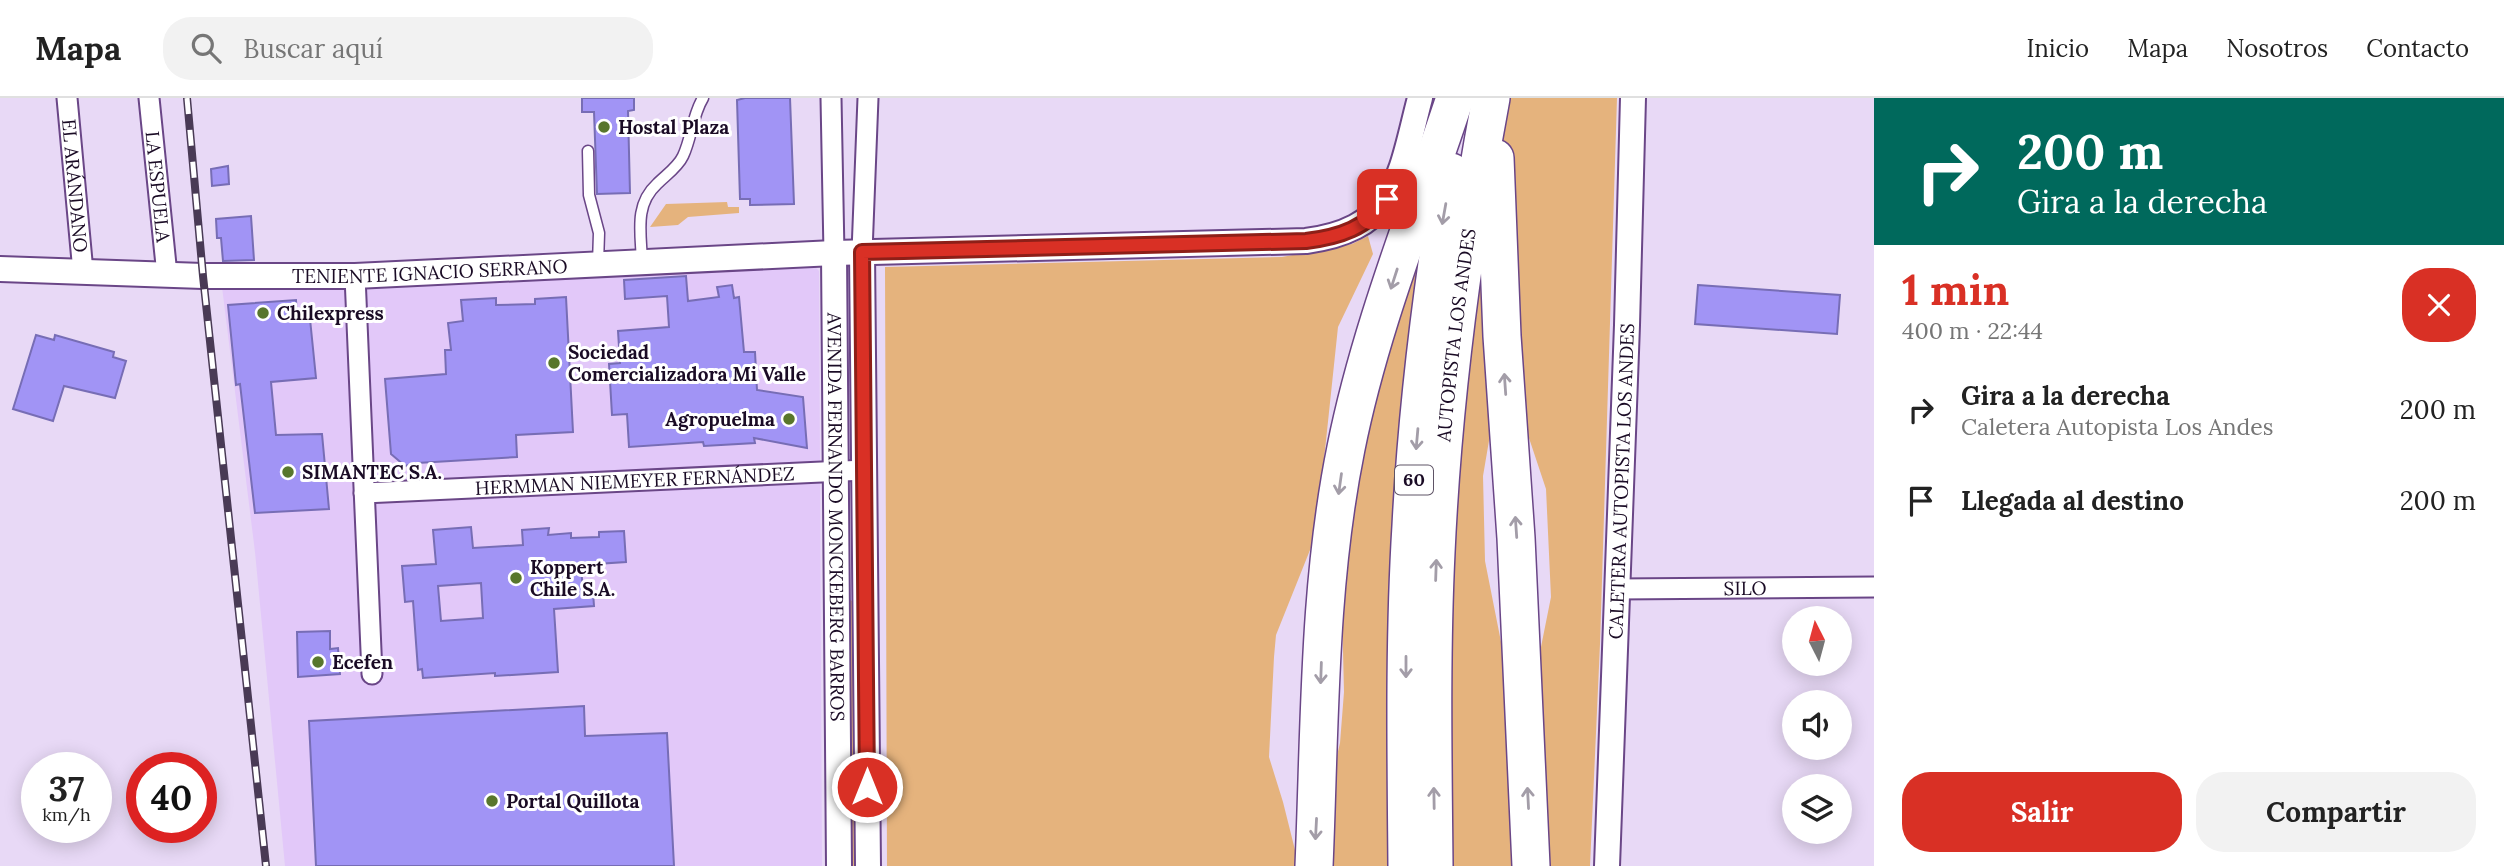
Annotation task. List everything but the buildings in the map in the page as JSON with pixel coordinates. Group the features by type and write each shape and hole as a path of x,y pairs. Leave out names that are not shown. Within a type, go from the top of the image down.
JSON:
{"highway":[{"path":"1314,866 1323,604 1345,452 1368,358 1455,98"},
{"name":"AUTOPISTA LOS ANDES","path":"1406,866 1407,627 1416,456 1442,226 1464,98"},
{"path":"1493,98 1502,336 1516,538 1531,866"},
{"name":"AUTOPISTA LOS ANDES","path":"1434,866 1433,645 1440,483 1467,234 1493,98"}],"street":[{"name":"EL ARÁNDANO","path":"67,98 83,272"},
{"name":"LA ESPUELA","path":"149,98 167,275"},
{"path":"831,98 834,253"},
{"path":"868,98 862,252 1277,243 1331,238 1351,231 1380,211 1390,195 1402,164 1420,98"},
{"name":"CALETERA AUTOPISTA LOS ANDES","path":"1607,866 1633,98"},
{"name":"TENIENTE IGNACIO SERRANO","path":"0,269 167,275 355,276 862,252"},
{"name":"AVENIDA FERNANDO MONCKEBERG BARROS","path":"862,252 868,866"},
{"name":"AVENIDA FERNANDO MONCKEBERG BARROS","path":"834,253 839,866"},
{"path":"355,276 372,674"},
{"name":"HERMMAN NIEMEYER FERNÁNDEZ","path":"364,493 865,470"},
{"name":"SILO","path":"1617,589 1874,586"}],"lane":[{"path":"642,262 640,221 643,200 681,161 689,145 702,98"},
{"path":"588,151 589,195 599,233 598,264"}],"shaded area":[{"path":"1508,98 1617,98 1600,644 1590,866 1541,866 1540,652 1551,597 1546,489 1512,387 1502,142"},
{"path":"727,202 728,207 739,207 739,213 688,217 678,225 650,227 666,204"},
{"path":"1368,236 1373,254 1338,327 1316,535 1276,635 1269,757 1299,866 887,866 885,267 1282,257 1352,244"},
{"path":"1426,239 1391,623 1387,866 1321,866 1331,781 1340,743 1344,692 1341,569 1380,357"},
{"path":"1485,252 1492,423 1483,476 1485,561 1503,652 1513,866 1446,866 1448,544 1468,343"},
{"path":"811,262 819,271 822,866 285,866 255,552 222,287"},
{"path":"848,598 853,602 857,618 859,866 847,866"}],"railway":[{"path":"187,98 203,276 266,866"}],"place":[{"name":"Hostal Plaza","path":"604,127"},
{"name":"Chilexpress","path":"263,313"},
{"name":"Sociedad Comercializadora Mi Valle","path":"554,363"},
{"name":"Agropuelma","path":"789,419"},
{"name":"SIMANTEC S.A.","path":"288,472"},
{"name":"Koppert Chile S.A.","path":"516,578"},
{"name":"Ecefen","path":"318,662"},
{"name":"Portal Quillota","path":"492,801"}],"route":[{"path":"867,787 862,252 1306,241 1331,238 1351,231 1380,211 1387,199"}]}
